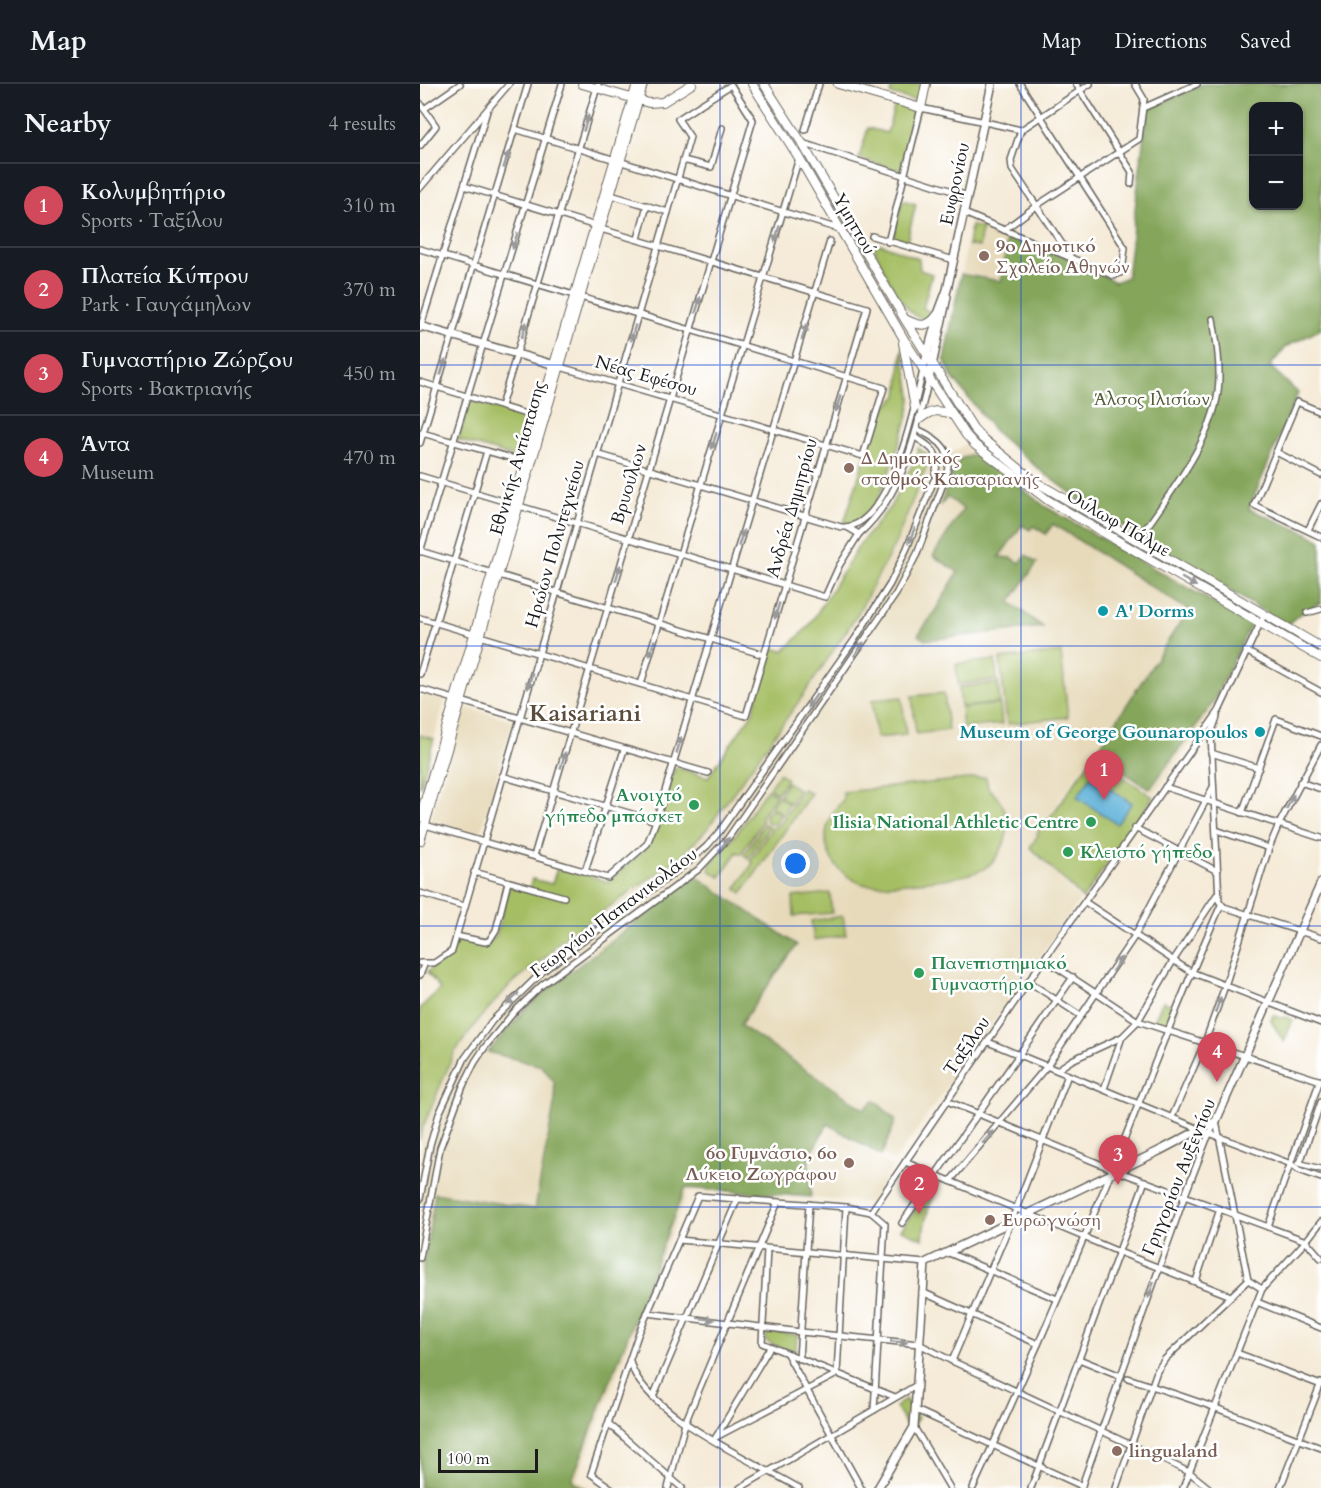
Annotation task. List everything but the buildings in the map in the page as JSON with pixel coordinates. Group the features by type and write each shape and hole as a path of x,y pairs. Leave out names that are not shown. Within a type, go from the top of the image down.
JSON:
{"main road":[{"path":"582,84 597,86 649,103 663,102 692,84"},
{"name":"Εθνικής Αντίστασης","path":"420,841 422,821 599,227 635,100 637,84"},
{"name":"Εθνικής Αντίστασης","path":"635,100 643,84"},
{"name":"Υμηττού","path":"752,84 799,158 901,335 929,379"},
{"name":"Υμηττού","path":"764,84 802,143 927,354"},
{"path":"838,84 921,108 926,84"},
{"name":"Εθνικής Αντίστασης","path":"599,227 611,195 618,161"},
{"path":"904,318 913,323 926,325 938,314"},
{"path":"901,335 915,408"},
{"name":"Ούλωφ Πάλμε","path":"927,354 973,428 983,439 1036,482 1138,540 1321,658"},
{"name":"Εθνικής Αντίστασης","path":"516,505 526,462 557,366"},
{"name":"Ούλωφ Πάλμε","path":"929,379 975,445 1032,490 1262,619 1321,647"},
{"path":"920,419 929,411 934,410 952,414"}],"street":[{"path":"424,109 460,84"},
{"path":"420,188 509,84"},
{"path":"420,443 528,84"},
{"path":"562,84 420,551 764,655"},
{"path":"805,130 819,84"},
{"name":"Ευφρονίου","path":"923,370 947,290 992,84"},
{"path":"964,213 1114,276 1122,272 1125,248 1020,84"},
{"path":"1076,84 1132,172 1131,184"},
{"path":"1071,257 1010,165 1021,130 1090,84"},
{"path":"1004,230 1036,206 1139,139 1144,99 1135,84"},
{"path":"1143,108 1196,84"},
{"name":"Ηρώων Πολυτεχνείου","path":"422,964 434,963 452,951 482,841 690,137 678,119 731,85"},
{"name":"Βρυούλων","path":"534,856 753,120 731,85"},
{"path":"501,406 597,86"},
{"path":"420,104 436,126 420,146"},
{"path":"888,242 921,108 1021,130"},
{"path":"420,327 487,111"},
{"path":"683,160 711,167 722,128"},
{"path":"515,129 839,229"},
{"path":"802,143 968,196"},
{"path":"641,684 799,158"},
{"path":"464,186 815,292"},
{"path":"611,195 668,212"},
{"path":"638,239 647,205"},
{"path":"872,236 954,260"},
{"path":"422,821 608,878 647,844 656,821 830,241"},
{"path":"420,249 846,377"},
{"name":"Ευφρονίου","path":"929,379 947,303 947,290"},
{"name":"Ανδρέα Δημητρίου","path":"692,700 747,716 867,308 815,292"},
{"path":"1138,540 1192,458 1211,420 1218,392 1219,369 1213,319"},
{"name":"Νέας Εφέσου","path":"420,327 863,456 884,388 846,377"},
{"path":"847,527 863,521 874,509 899,460 915,408 923,370"},
{"path":"420,476 825,597 839,566 859,534 877,516 896,486 915,437 929,379"},
{"path":"420,382 539,418"},
{"path":"1321,412 1297,402 1254,505 1321,537"},
{"name":"Γεωργίου Παπανικολάου","path":"420,1258 440,1148 475,1062 502,1026 542,985 699,869 728,838 896,594 917,554 949,462 944,447 938,440 917,429"},
{"path":"422,433 526,462"},
{"name":"Γεωργίου Παπανικολάου","path":"420,1199 430,1145 439,1114 465,1058 476,1042 506,1006 543,971 707,846 720,831 855,639 890,584 907,548 938,466 936,454 931,447 915,437"},
{"path":"420,674 487,451"},
{"path":"1276,452 1321,475"},
{"path":"597,454 847,527 859,534"},
{"path":"1308,530 1321,504"},
{"path":"1308,530 1321,512"},
{"path":"1307,613 1321,609"},
{"path":"420,618 692,700"},
{"name":"Ταξίλου","path":"871,1212 1044,959 1219,711 1262,619"},
{"path":"1246,651 1321,692"},
{"path":"420,689 708,773"},
{"path":"973,1488 1113,1172 1191,972 1222,906 1218,893 1211,753 1211,734 1219,711"},
{"path":"1242,813 1276,719 1321,736"},
{"path":"1172,1117 1205,1042 1269,848 1300,782 1321,745"},
{"path":"585,871 624,750"},
{"path":"1211,753 1259,768"},
{"path":"502,776 656,821"},
{"path":"1300,782 1321,789"},
{"path":"1165,787 1321,838"},
{"path":"950,1181 1047,1066 1136,935 1213,787"},
{"path":"1136,828 1217,871"},
{"path":"1216,830 1269,848"},
{"path":"474,872 564,897"},
{"path":"456,936 489,942 496,930 508,882"},
{"name":"Γρηγορίου Αυξεντίου","path":"1081,1487 1209,1133 1321,884"},
{"path":"420,893 464,906"},
{"path":"1057,1070 1072,1060 1122,1037 1138,1021 1173,961 1218,893"},
{"path":"1085,902 1191,972 1321,1023"},
{"path":"1222,906 1321,938"},
{"path":"1044,959 1138,1021 1321,1080 1268,1227"},
{"path":"420,975 422,964"},
{"path":"902,1223 1073,977"},
{"path":"1029,982 1081,1016"},
{"path":"1104,1089 1122,1037"},
{"path":"988,1042 1321,1178"},
{"path":"952,1361 1017,1209 1068,1075"},
{"path":"947,1101 1113,1172 1185,1195 1306,1241 1321,1258"},
{"path":"1300,1163 1321,1102"},
{"path":"679,1240 925,1263 1202,1130 1216,1121 1248,1280 1262,1289"},
{"path":"905,1162 1119,1252 1231,1296"},
{"path":"1291,1164 1300,1163 1321,1169"},
{"path":"1031,1488 1145,1181"},
{"path":"611,1488 591,1474 647,1313 698,1196 846,1207 871,1212 885,1224 874,1410"},
{"path":"653,1397 738,1198"},
{"path":"668,1488 685,1423 778,1202"},
{"path":"799,1359 809,1204"},
{"path":"837,1374 846,1207"},
{"path":"1196,1281 1220,1209"},
{"path":"1183,1488 1262,1289 1321,1222"},
{"path":"767,1249 762,1343 895,1397"},
{"path":"949,1253 1057,1299"},
{"path":"878,1488 914,1427 925,1263"},
{"path":"1116,1488 1157,1371 1165,1359 1248,1280"},
{"path":"922,1292 1038,1344"},
{"path":"1257,1302 1321,1328"},
{"path":"647,1313 919,1344 1189,1472 1209,1488"},
{"path":"715,1439 770,1347"},
{"path":"1238,1353 1321,1384 1282,1487"},
{"path":"787,1354 861,1488"},
{"path":"630,1359 633,1371 653,1397 685,1423 799,1488"},
{"path":"1079,1359 1121,1376"},
{"path":"715,1439 837,1374"},
{"path":"1128,1378 1216,1408 1321,1448"},
{"path":"740,1488 917,1385"},
{"path":"916,1410 1081,1487"},
{"path":"609,1424 682,1488"},
{"path":"914,1427 950,1488"}],"shaded area":[{"name":"9ο Δημοτικό Σχολείο Αθηνών","path":"970,221 987,226 991,237 1006,239 1000,279 962,273"},
{"path":"967,443 1042,503 1251,620 1216,707 1155,795 1091,753 1028,847 1080,900 894,1162 830,1124 790,1192 688,1191 577,1479 590,1488 420,1488 420,1132 454,1053 510,985 682,857 707,829 858,615 896,545 927,465 944,471 946,456"},
{"path":"420,693 445,700 434,739 420,735"},
{"path":"464,707 513,720 480,835 431,820"},
{"name":"6ο Γυμνάσιο, 6ο Λύκειο Ζωγράφου","path":"830,1127 893,1168 870,1203 813,1198 812,1158"},
{"path":"910,1167 925,1174 926,1179 918,1192 913,1189 911,1191 900,1183"}],"green space":[{"path":"893,84 923,84 919,102 890,94"},
{"name":"Άλσος Ιλισίων","path":"1203,84 1321,84 1321,329 1286,347 1270,366 1298,393 1249,509 1321,541 1321,604 1297,616 1288,626 1089,506 1041,471 996,433 952,377 944,359 961,274 1001,281 1007,239 992,236 993,233 1002,232 1073,259 1115,282 1127,277 1147,109"},
{"path":"895,104 917,110 900,171 859,158 868,128 887,133"},
{"path":"902,200 916,204 907,241 893,238"},
{"path":"971,226 982,228 979,247 968,245"},
{"path":"881,244 919,259 920,270 932,274 923,308 932,313 927,319 914,315 897,293 874,246"},
{"path":"902,349 911,400 890,470 874,505 868,512 861,518 844,523 879,412 898,396"},
{"path":"470,400 533,419 521,459 458,440"},
{"path":"918,448 927,454 927,465 895,544 857,615 807,690 707,829 682,856 558,943 548,955 510,985 480,1018 454,1053 421,1132 420,1140 420,1008 440,989 427,972 452,952 457,938 489,943 496,936 509,885 529,890 532,879 552,884 558,865 608,882 649,846 675,767 708,777 753,712 770,648 784,651 809,626 860,544 890,507 918,454"},
{"path":"973,455 986,460 1046,507 1251,624 1212,704 1150,789 1095,754 1188,610 1053,524 1046,534 1033,526 1030,530 1022,525 999,557 1012,558 1020,563 1026,555 1037,563 1010,602 1043,627 925,640 918,635 958,572 933,556 963,509 948,497 940,506 952,474 960,459"},
{"path":"1061,652 1068,717 1007,724 1000,659"},
{"path":"995,660 997,680 958,684 956,664"},
{"path":"998,683 1000,703 961,707 959,687"},
{"path":"944,693 948,730 916,734 912,696"},
{"path":"902,697 906,735 876,738 872,700"},
{"path":"1000,704 1002,724 963,728 961,708"},
{"path":"420,735 434,739 420,788"},
{"name":"Ilisia National Athletic Centre","path":"1093,756 1153,797 1083,899 1030,847 1037,833"},
{"path":"779,773 787,779 777,793 769,788"},
{"path":"986,777 988,788 1004,808 1008,826 1006,838 999,852 985,868 946,879 866,885 841,871 827,850 828,825 833,812 843,800 843,792"},
{"path":"787,782 799,790 790,803 779,795"},
{"path":"767,789 776,795 761,816 762,822 741,854 737,852 720,877 709,870 711,863 737,833"},
{"path":"803,789 811,793 742,893 736,888 753,863 750,860 772,828 780,824"},
{"path":"778,796 789,804 782,816 778,810 770,808"},
{"path":"769,810 775,810 779,817 775,824 769,824 765,820 765,814"},
{"path":"764,824 769,827 748,858 744,855"},
{"path":"696,876 797,945 740,1025 864,1109 874,1100 896,1120 881,1156 828,1124 809,1157 811,1197 685,1188 572,1480 584,1488 420,1488 420,1288 435,1193 535,1209 555,1100 554,1082 542,1066 488,1052 525,1010 552,986"},
{"path":"830,893 832,913 794,916 793,897"},
{"path":"843,916 846,935 814,940 811,921"},
{"path":"1163,1001 1177,1008 1167,1027 1154,1020"},
{"path":"1273,1015 1293,1020 1284,1042 1271,1021"},
{"path":"936,1178 941,1181 928,1209 923,1239 901,1230"},
{"path":"768,1331 797,1335 796,1350 786,1350 767,1342 765,1339"},
{"path":"905,1399 918,1418 909,1431 896,1407"}],"water":[{"path":"1091,776 1132,803 1117,824 1077,797"}],"place":[{"name":"9ο Δημοτικό Σχολείο Αθηνών","path":"984,256"},
{"name":"Δ Δημοτικός σταθμός Καισαριανής","path":"849,468"},
{"name":"A' Dorms","path":"1103,611"},
{"name":"Museum of George Gounaropoulos","path":"1260,732"},
{"name":"Κολυμβητήριο","path":"1104,800"},
{"name":"Ανοιχτό γήπεδο μπάσκετ","path":"694,805"},
{"name":"Ilisia National Athletic Centre","path":"1091,822"},
{"name":"Κλειστό γήπεδο","path":"1068,852"},
{"name":"Πανεπιστημιακό Γυμναστήριο","path":"919,973"},
{"name":"Άντα","path":"1217,1082"},
{"name":"6ο Γυμνάσιο, 6ο Λύκειο Ζωγράφου","path":"849,1163"},
{"name":"Γυμναστήριο Ζώρζου","path":"1118,1185"},
{"name":"Πλατεία Κύπρου","path":"919,1214"},
{"name":"Ευρωγνώση","path":"990,1220"},
{"name":"lingualand","path":"1117,1451"}],"district":[{"name":"Kaisariani","path":"585,713"}]}
